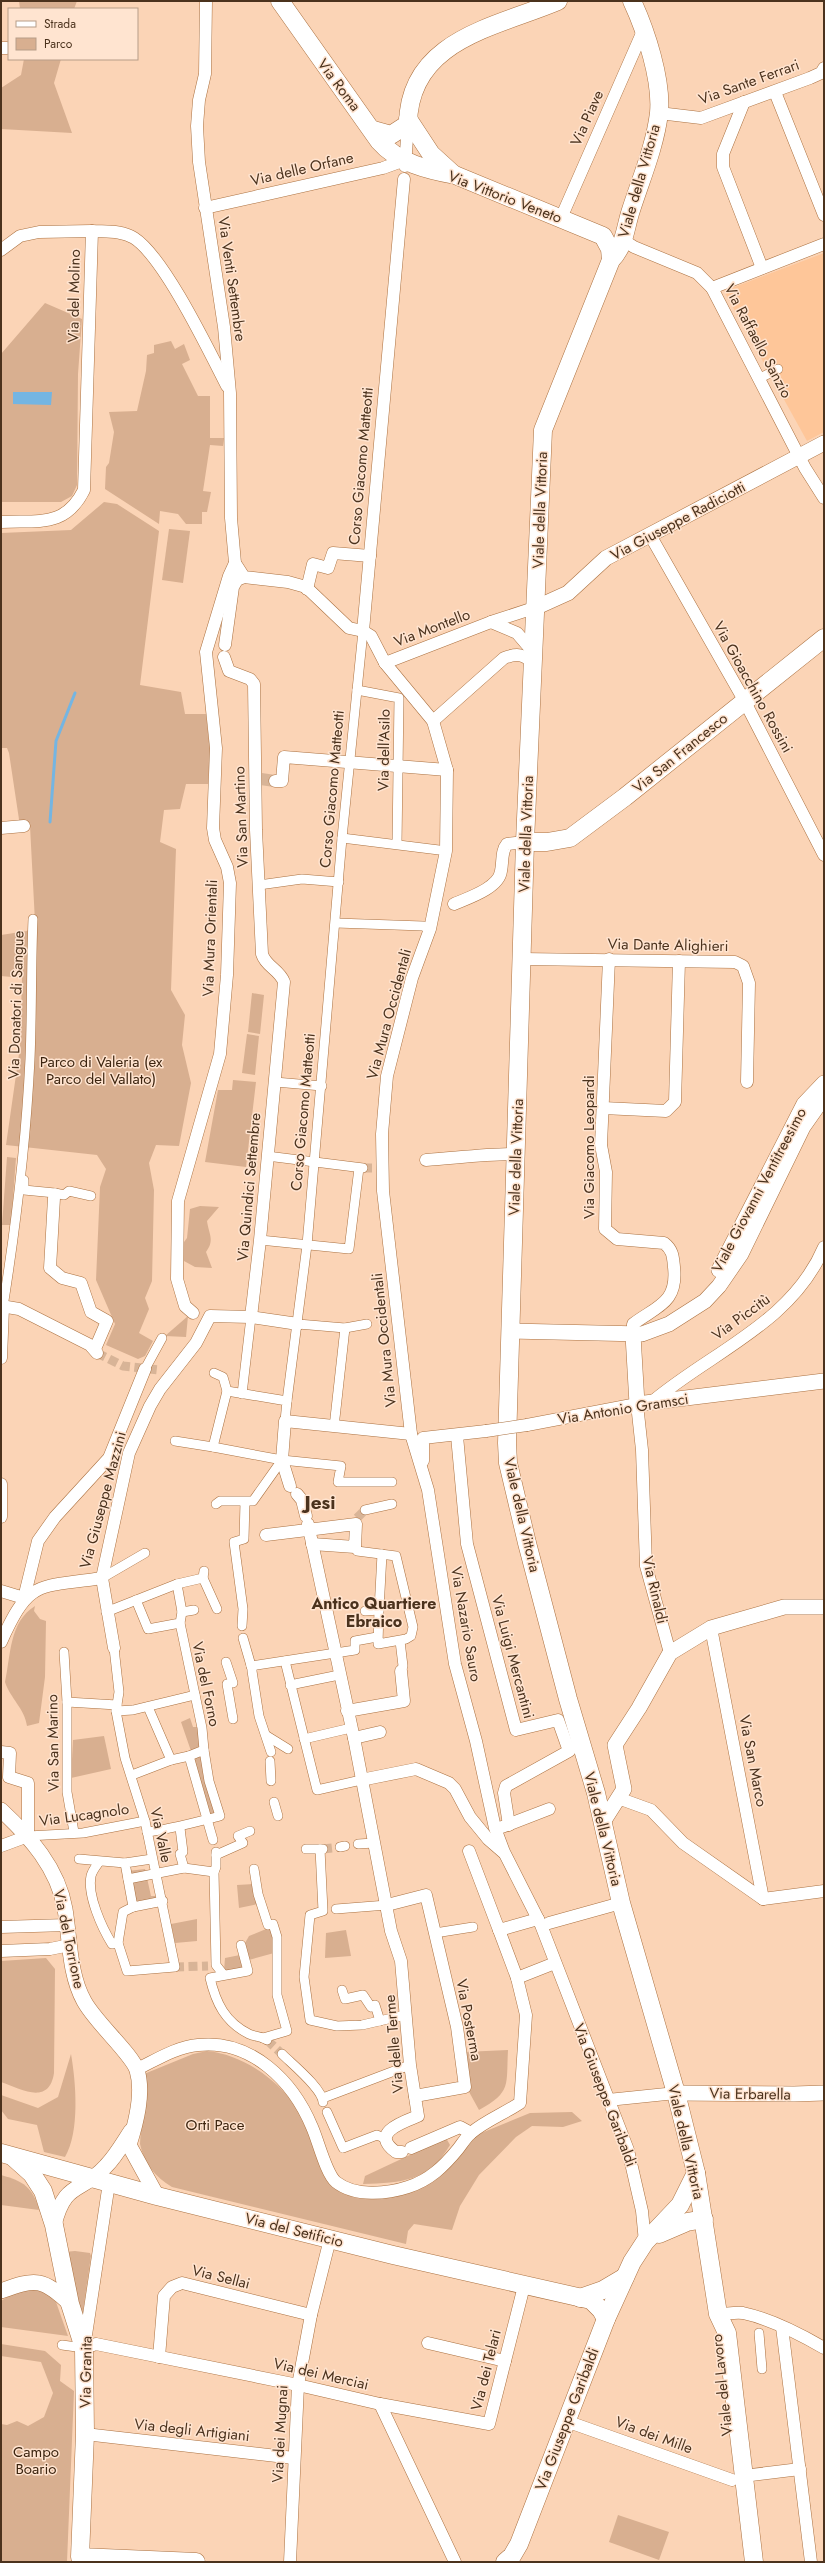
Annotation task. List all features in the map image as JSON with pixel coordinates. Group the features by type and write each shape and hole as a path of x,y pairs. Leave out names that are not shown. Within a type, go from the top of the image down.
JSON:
{"main road":[{"name":"Via Roma","path":"280,1 332,78 404,171"},
{"path":"373,130 391,135 408,122 414,91 433,58 466,36 558,1"},
{"name":"Viale della Vittoria","path":"632,1 656,74 659,113 644,172 628,219 623,240 618,253 611,260 543,430 535,659 525,842 507,1422 508,1463 568,1699 603,1822 621,1903 676,2093 696,2173 718,2314"},
{"path":"408,122 430,154 455,175"},
{"name":"Via Vittorio Veneto","path":"404,171 435,171 455,175 603,236"},
{"path":"611,260 610,249 603,236 619,228 628,219"},
{"name":"Via San Francesco","path":"525,842 547,842 570,838 625,798 744,700 824,638"},
{"path":"6,2154 39,2182 54,2226 70,2304 84,2348"},
{"name":"Via del Setificio","path":"6,2154 157,2196 524,2286 591,2300 601,2310 606,2319"},
{"path":"645,2242 680,2205 696,2173"},
{"path":"645,2242 676,2226 704,2219"},
{"name":"Via Giuseppe Garibaldi","path":"505,2562 512,2556 519,2544 606,2319 625,2277 645,2242"},
{"path":"580,2298 603,2290 625,2277"},
{"name":"Viale del Lavoro","path":"718,2314 714,2335 754,2562"},
{"name":"Via Granita","path":"80,2560 85,2434 84,2348"},
{"name":"Viale del Lavoro","path":"738,2478 742,2562"},
{"path":"519,2544 524,2562"},
{"path":"80,2560 196,2562"}],"street":[{"name":"Via Venti Settembre","path":"206,1 205,74 199,100 197,126 199,162 224,327 230,393 231,518 235,563"},
{"name":"Via Piave","path":"561,218 643,31"},
{"name":"Via Sante Ferrari","path":"659,113 701,118 775,92 821,73 824,68"},
{"path":"775,92 824,215"},
{"path":"744,102 723,154 723,167 762,268"},
{"name":"Corso Giacomo Matteotti","path":"284,1421 298,1324 307,1245 336,924 342,838 370,556 408,122"},
{"name":"Via delle Orfane","path":"205,208 383,168 404,171"},
{"path":"1,250 20,236 32,233 92,232"},
{"name":"Via del Molino","path":"1,522 59,518 69,513 77,504 84,490 92,232 122,233 133,237 146,247 158,262 207,347 230,393"},
{"name":"Via Raffaello Sanzio","path":"623,240 697,274 712,288 758,379 824,498"},
{"path":"712,288 824,244"},
{"path":"758,379 778,369"},
{"name":"Via Giuseppe Radiciotti","path":"537,607 560,598 606,558 824,443"},
{"name":"Via Gioacchino Rossini","path":"650,535 744,700 824,855"},
{"path":"308,589 313,564 328,568 333,553 370,556"},
{"path":"235,563 244,577"},
{"name":"Via Mura Orientali","path":"198,1314 185,1306 177,1279 178,1201 220,1054 227,975 230,883 227,866 215,840 213,828 216,748 206,652 229,576 235,563"},
{"path":"225,645 233,587 237,580 244,577 288,582 308,589 349,628 363,631"},
{"name":"Via Montello","path":"385,663 491,622 537,607"},
{"name":"Via Montello","path":"491,622 517,633 535,659"},
{"name":"Via Mura Occidentali","path":"363,631 371,636 385,663 433,721 447,770 446,851 430,929 412,978 387,1076 382,1134 383,1191 411,1434"},
{"path":"433,721 504,658 513,654 535,659"},
{"name":"Via San Martino","path":"224,657 229,671 250,679 254,684 262,954 267,964 279,972 284,982"},
{"name":"Via dell'Asilo","path":"357,690 399,698 397,844"},
{"path":"275,781 282,781 284,757 447,770"},
{"path":"1,828 24,826"},
{"path":"342,838 439,850"},
{"path":"454,904 498,880 501,872 503,851 507,844 525,842"},
{"path":"259,885 302,879 339,882"},
{"name":"Via Donatori di Sangue","path":"2,1306 21,1178 30,1060 33,919"},
{"path":"336,924 423,926 430,929"},
{"name":"Via Dante Alighieri","path":"522,959 609,959 735,962 743,966 747,972 749,983 747,1082"},
{"name":"Via Giacomo Leopardi","path":"609,959 601,1145 606,1172 605,1229 617,1239 664,1243 673,1253 676,1281 671,1294 659,1308 633,1329"},
{"path":"603,1108 666,1111 673,1107 675,1102 679,961"},
{"name":"Via Quindici Settembre","path":"242,1394 260,1240 284,982"},
{"path":"274,1082 322,1086"},
{"name":"Viale Giovanni Ventitreesimo","path":"680,1317 724,1262 804,1104 824,1082"},
{"name":"Viale Giovanni Ventitreesimo","path":"510,1331 656,1329 680,1317 705,1301 732,1269 803,1127 824,1097"},
{"path":"426,1160 461,1158 481,1154 516,1154"},
{"path":"260,1240 349,1249 361,1168 267,1156"},
{"path":"21,1178 24,1179 24,1190 55,1196 64,1195 69,1191 90,1196"},
{"path":"1,1358 2,1306 19,1309 96,1351 107,1321 91,1312 81,1283 62,1278 50,1268 55,1196"},
{"name":"Via Piccitù","path":"652,1402 678,1380 773,1317 805,1281 824,1247"},
{"path":"198,1314 251,1317 298,1324 345,1328 366,1324"},
{"name":"Via Giuseppe Mazzini","path":"1,1642 14,1613 24,1598 38,1588 102,1578 129,1453 160,1389 193,1347 198,1314"},
{"path":"334,1427 345,1328"},
{"name":"Via Rinaldi","path":"633,1329 636,1404 642,1450 646,1566 670,1653"},
{"path":"1,1591 24,1598 38,1541 55,1517 109,1458 145,1369 162,1338"},
{"path":"213,1447 227,1391 223,1377 214,1373"},
{"path":"678,1380 675,1390 682,1398"},
{"name":"Via Antonio Gramsci","path":"423,1438 457,1436 527,1425 636,1404 824,1381"},
{"path":"227,1391 287,1401"},
{"path":"216,1504 220,1501 253,1501 258,1496 282,1460 284,1421 411,1434"},
{"name":"Via Nazario Sauro","path":"411,1434 428,1490 455,1664 476,1740 495,1828"},
{"name":"Via Luigi Mercantini","path":"457,1436 467,1544 516,1730 558,1720 568,1751 506,1786 504,1793 509,1826"},
{"name":"Via Nazario Sauro","path":"422,1470 423,1438"},
{"path":"175,1441 282,1460 341,1466 338,1482 392,1482"},
{"name":"Via delle Terme","path":"282,1460 294,1490 302,1500 308,1523 352,1733 358,1779 374,1843 391,1931 402,1961 410,2066 418,2116 395,2126 388,2131 386,2139"},
{"path":"1,1484 1,1517"},
{"path":"242,1626 243,1609 234,1542 246,1538 245,1502"},
{"path":"365,1510 392,1504"},
{"path":"265,1535 308,1523 356,1521 356,1549"},
{"path":"313,1548 356,1549 396,1556 413,1627 411,1636 400,1641 378,1644 377,1637 382,1554"},
{"path":"114,1648 106,1612 102,1578 146,1553"},
{"path":"106,1612 204,1575 217,1610"},
{"path":"136,1600 148,1629 180,1624 182,1612 177,1584"},
{"path":"603,1822 624,1789 615,1745 639,1708 670,1653 712,1628 784,1608 824,1607"},
{"path":"182,1612 194,1610"},
{"path":"366,1611 379,1610"},
{"name":"Via del Forno","path":"180,1624 196,1695 209,1781 220,1816 206,1820"},
{"name":"Via San Marco","path":"712,1628 764,1899"},
{"path":"252,1668 285,1661 355,1650 355,1640 377,1637"},
{"path":"244,1638 252,1668 259,1716 267,1736 271,1757 271,1781"},
{"path":"347,1711 404,1702 401,1671 403,1666 400,1641"},
{"name":"Via Valle","path":"114,1648 119,1692 116,1708 125,1758 132,1775 145,1821 155,1874 163,1901 175,1966 127,1971 118,1943"},
{"name":"Via San Marino","path":"64,1652 67,1702 66,1792 74,1832"},
{"path":"285,1661 317,1790 358,1779 416,1769 449,1783 455,1790 470,1817 488,1839 504,1852"},
{"path":"226,1662 230,1684 233,1719"},
{"path":"290,1685 340,1675"},
{"path":"67,1702 133,1710 196,1695"},
{"path":"148,1707 171,1760"},
{"path":"304,1739 352,1733 380,1732"},
{"path":"267,1736 288,1750"},
{"path":"132,1775 171,1760 189,1756 204,1750"},
{"path":"1,1752 10,1753 9,1777 28,1783 28,1836 1,1846"},
{"path":"189,1756 212,1840"},
{"path":"618,1798 651,1810 683,1843 764,1899 824,1891"},
{"path":"274,1802 278,1816"},
{"path":"495,1828 509,1826 549,1809"},
{"name":"Via del Torrione","path":"1,1810 28,1836 53,1872 65,1908 78,1988 84,2001 103,2029 137,2069"},
{"path":"147,1832 180,1828 206,1820"},
{"name":"Via Lucagnolo","path":"28,1836 74,1832 83,1833 145,1821"},
{"path":"180,1828 183,1852 180,1854 184,1868"},
{"name":"Via Giuseppe Garibaldi","path":"495,1828 504,1852 542,1922 555,1963 628,2150 643,2221 645,2242"},
{"path":"223,1974 212,1965 214,1872 216,1854 243,1843 238,1836 250,1831"},
{"path":"358,1844 374,1843"},
{"path":"306,1848 321,1849 323,1912 310,1915 304,1977 310,2020 337,2026 362,2025 405,2015"},
{"path":"157,2196 129,2145 134,2127 140,2088 137,2069 174,2050 198,2045 220,2044 241,2049 280,2076 309,2120 334,2181 345,2187 363,2192 387,2192 426,2180 443,2166 471,2133 520,2104 526,2015 517,1978 469,1851"},
{"path":"79,1859 99,1862 125,1863 152,1859"},
{"path":"99,1862 91,1876 92,1890 100,1925 112,1944 118,1943 123,1912 133,1907 163,1901"},
{"path":"125,1863 133,1907"},
{"path":"128,1879 184,1868 214,1872"},
{"path":"241,1945 248,1971 223,1974 210,1978 222,2014 247,2033 265,2039 287,2031 285,2020 276,1995 277,1937 270,1925 258,1894 254,1869"},
{"name":"Via Posterma","path":"387,1906 426,1895 457,2027 464,2087 415,2096"},
{"path":"499,1930 542,1922 621,1903"},
{"path":"336,1909 387,1906"},
{"path":"1,1927 67,1925"},
{"path":"435,1933 473,1927"},
{"path":"1,1951 50,1949 70,1945"},
{"path":"517,1978 555,1963"},
{"path":"342,1990 345,1999 363,1996 371,2007 375,2005 380,2020"},
{"path":"282,2054 316,2087 323,2100 410,2066"},
{"path":"608,2100 676,2093"},
{"name":"Via Erbarella","path":"676,2093 824,2093"},
{"path":"327,2112 343,2148 378,2134 386,2139 391,2148 406,2150 460,2127 471,2133"},
{"path":"54,2226 59,2206 65,2196 102,2180 107,2166 134,2127"},
{"name":"Via Granita","path":"84,2348 102,2180"},
{"path":"643,2221 651,2226 662,2225"},
{"name":"Via dei Mugnai","path":"290,2562 298,2385 311,2315 330,2239"},
{"path":"1,2291 26,2281 42,2282 54,2288 70,2304"},
{"name":"Via Sellai","path":"158,2357 164,2296 172,2287 182,2283 311,2315"},
{"name":"Via dei Telari","path":"380,2404 489,2424 524,2286"},
{"path":"718,2314 743,2313 782,2327 824,2348"},
{"path":"782,2327 812,2562"},
{"path":"759,2333 762,2369"},
{"path":"428,2343 505,2361"},
{"name":"Via dei Merciai","path":"84,2348 96,2344 298,2385 380,2404 455,2562"},
{"path":"62,2345 84,2348"},
{"name":"Via dei Mille","path":"566,2421 738,2478"},
{"name":"Via degli Artigiani","path":"85,2434 294,2458"},
{"path":"738,2478 800,2469"}],"shaded area":[{"path":"824,253 824,432 807,441 724,291"}],"green space":[{"path":"19,1 77,1 74,8 20,8"},
{"path":"24,60 61,60 54,83 72,133 1,129 1,88 21,75"},
{"path":"45,303 82,319 78,374 77,485 72,496 61,502 1,502 1,354"},
{"path":"171,341 175,349 184,344 190,360 182,364 198,396 210,396 210,438 224,438 223,446 210,445 203,491 211,492 207,512 202,512 202,524 186,524 178,514 160,511 159,524 105,489 106,467 109,463 114,432 109,412 137,411 146,371 147,355 154,353 154,345"},
{"name":"Parco di Valeria (ex Parco del Vallato)","path":"104,502 117,504 159,531 140,685 181,692 185,714 206,714 210,751 208,784 186,784 180,809 164,810 160,842 176,849 171,990 185,1015 182,1045 191,1083 179,1146 156,1145 149,1163 154,1190 152,1281 145,1298 149,1309 139,1333 153,1341 145,1356 138,1359 106,1345 115,1324 96,1280 100,1187 106,1169 97,1155 6,1145 20,1047 22,978 1,976 1,935 27,931 35,922 30,826 20,826 9,753 7,748 1,748 1,533 71,530"},
{"path":"169,529 190,531 183,583 162,580"},
{"path":"252,993 264,995 260,1034 248,1032"},
{"path":"247,1034 259,1036 255,1075 242,1073"},
{"path":"233,1080 256,1082 246,1167 205,1162 218,1090 232,1090"},
{"path":"7,1157 16,1158 11,1225 2,1225"},
{"path":"200,1206 219,1207 207,1221 211,1241 206,1252 212,1268 195,1267 184,1261 184,1242 187,1238 190,1209"},
{"path":"188,1316 186,1337 165,1336"},
{"path":"35,1606 34,1611 40,1619 46,1621 45,1677 39,1723 27,1726 23,1714 5,1682 12,1640 20,1621 26,1613"},
{"path":"190,1718 193,1727 199,1727 201,1745 191,1751 181,1722"},
{"path":"104,1736 111,1769 71,1778 73,1740"},
{"path":"202,1753 218,1813 207,1816 191,1756"},
{"path":"145,1869 151,1896 155,1896 156,1901 134,1905 128,1871"},
{"path":"254,1884 258,1904 239,1908 237,1885"},
{"path":"197,1919 197,1941 175,1943 171,1924"},
{"path":"271,1927 274,1953 249,1960 245,1943 249,1936"},
{"path":"346,1930 351,1956 325,1958 326,1933"},
{"path":"240,1955 244,1969 224,1971 225,1958"},
{"path":"46,1958 55,1969 54,2073 51,2083 46,2089 40,2092 25,2091 1,2082 1,1961"},
{"path":"508,2050 507,2080 505,2086 497,2098 479,2110 468,2090 464,2052"},
{"name":"Orti Pace","path":"207,2051 222,2054 250,2065 264,2074 287,2095 305,2120 331,2183 408,2192 427,2185 448,2169 474,2136 530,2113 572,2112 582,2121 563,2127 532,2126 516,2137 479,2175 460,2206 452,2230 414,2224 408,2231 406,2244 172,2187 160,2179 147,2163 140,2144 144,2074 193,2054"},
{"path":"71,2054 76,2107 73,2134 70,2147 65,2157 44,2152 37,2125 8,2119 1,2110 1,2095 38,2108 58,2097"},
{"path":"446,2138 450,2145 442,2157 424,2173 402,2181 363,2184 365,2176"},
{"path":"1,2175 26,2186 34,2196 39,2210 1,2205"},
{"path":"75,2251 90,2253 91,2256 82,2318 64,2252"},
{"path":"42,2288 56,2302 68,2336 1,2327 1,2301 16,2291"},
{"name":"Campo Boario","path":"1,2344 45,2351 61,2365 60,2381 74,2391 67,2562 1,2562 1,2424 7,2425 17,2421 28,2426 44,2417 53,2393 41,2362 1,2356"},
{"path":"618,2515 669,2532 659,2560 609,2542"}],"water":[{"path":"13,392 52,392 51,405 13,404"}],"waterway":[{"path":"50,822 56,741 75,693"}],"tunnel":[{"path":"261,779 275,781"},
{"path":"363,1168 382,1168"},
{"path":"97,1353 123,1366 159,1370"},
{"path":"357,1518 365,1510"},
{"path":"323,1849 340,1847"},
{"path":"175,1967 208,1966"},
{"path":"267,2040 282,2054"}],"district":[{"name":"Jesi","path":"320,1502"},
{"name":"Antico Quartiere Ebraico","path":"374,1612"}]}
